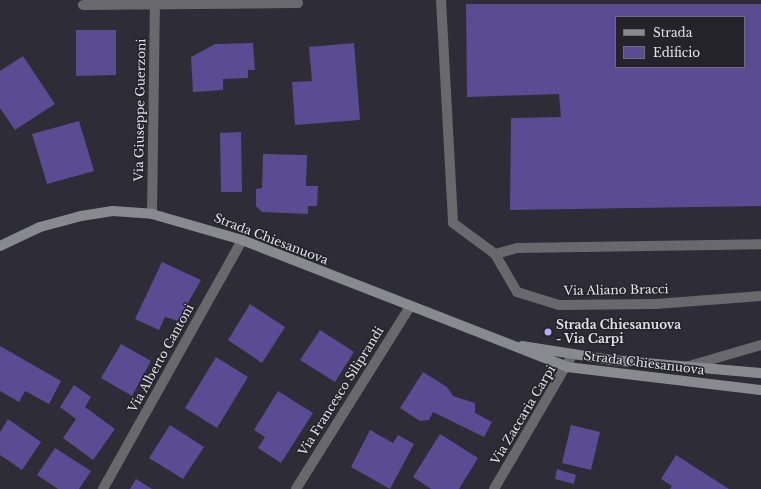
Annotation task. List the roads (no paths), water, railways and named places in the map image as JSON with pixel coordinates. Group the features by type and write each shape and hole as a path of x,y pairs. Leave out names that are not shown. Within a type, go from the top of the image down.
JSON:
{"main road":[{"name":"Strada Chiesanuova","path":"0,246 40,227 81,216 112,211 152,214 242,240 408,308 567,367 761,390"},
{"name":"Strada Chiesanuova","path":"505,343 573,354 761,373"}],"street":[{"name":"Via Aliano Bracci","path":"441,0 453,223 495,254 517,292 559,305 761,296"},
{"path":"82,5 155,6 298,3"},
{"name":"Via Giuseppe Guerzoni","path":"152,214 155,6"},
{"name":"Via Alberto Cantoni","path":"103,489 242,240"},
{"path":"495,254 518,248 761,244"},
{"name":"Via Francesco Siliprandi","path":"296,489 408,308"},
{"path":"689,366 761,345"},
{"name":"Via Zaccaria Carpi","path":"494,489 567,367 573,354"}],"place":[{"name":"Strada Chiesanuova - Via Carpi","path":"548,332"}]}
